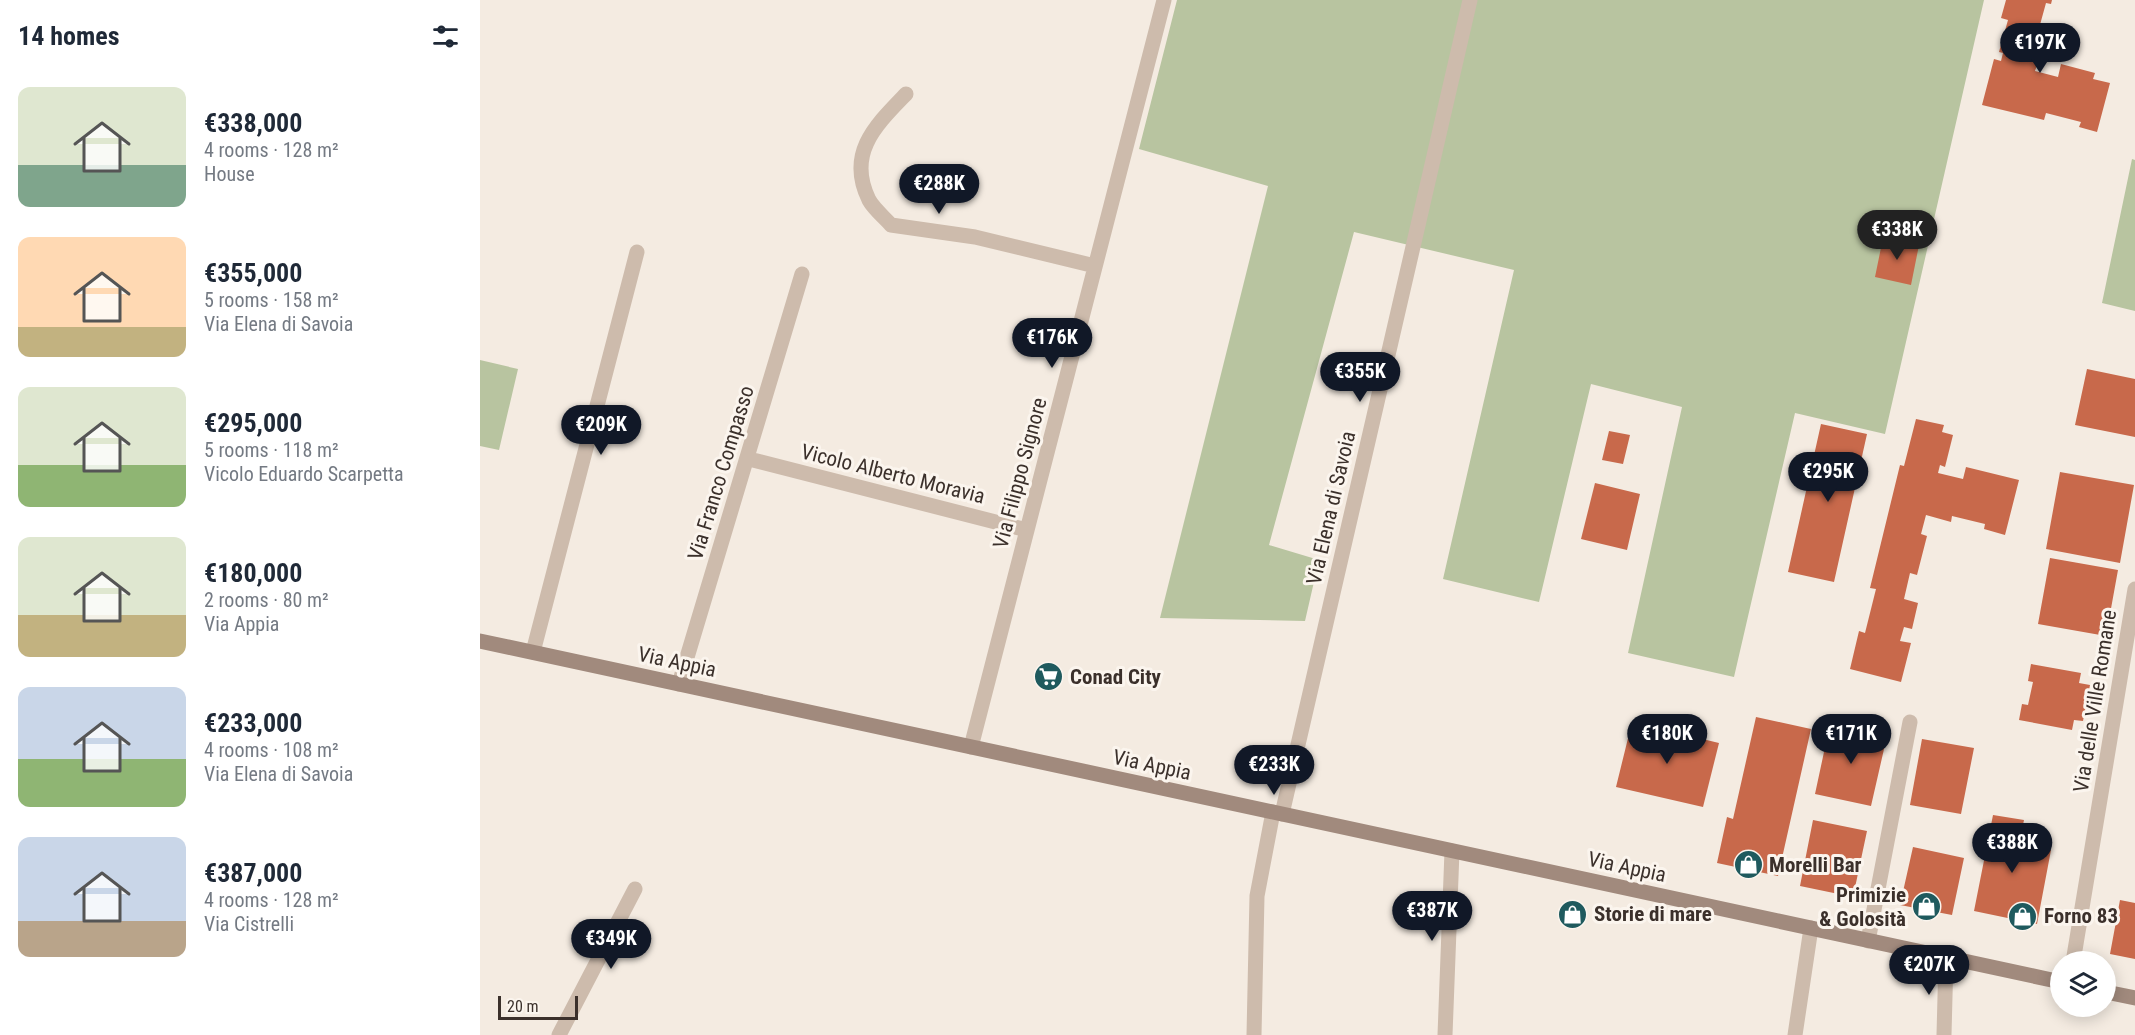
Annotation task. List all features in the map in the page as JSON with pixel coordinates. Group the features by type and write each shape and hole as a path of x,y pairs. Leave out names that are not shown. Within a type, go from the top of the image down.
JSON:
{"main road":[{"name":"Via Appia","path":"480,641 2050,980"},
{"path":"2116,994 2135,998"}],"street":[{"name":"Via Filippo Signore","path":"971,747 1164,0"},
{"name":"Via Elena di Savoia","path":"1254,1035 1257,896 1470,0"},
{"path":"906,94 872,130 860,164 869,200 891,225 975,237 1095,266"},
{"path":"532,652 637,252"},
{"name":"Via Franco Compasso","path":"679,684 802,274"},
{"name":"Vicolo Alberto Moravia","path":"748,459 1027,530"},
{"name":"Via delle Ville Romane","path":"2075,951 2135,589"},
{"path":"1868,941 1910,722"},
{"path":"1445,1035 1452,851"},
{"path":"559,1035 635,889"},
{"path":"1795,1035 1811,928"},
{"path":"1944,1035 1947,958"}],"green space":[{"path":"1177,0 1984,0 1885,434 1795,413 1734,677 1628,653 1682,407 1591,384 1539,602 1443,579 1514,270 1354,232 1269,545 1319,560 1305,621 1160,618 1268,186 1139,149"},
{"path":"2132,159 2135,160 2135,311 2102,303"},
{"path":"480,360 518,369 499,450 480,446"}],"building":[{"path":"2006,0 2052,0 2051,4 2046,3 2038,32 2054,36 2046,63 2038,62 2035,71 2058,77 2061,64 2095,73 2093,79 2110,83 2097,132 2079,127 2081,122 2046,113 2044,120 1982,105 1994,59 2001,61 2003,53 1999,52 2008,20 2001,18"},
{"path":"1883,238 1919,245 1911,285 1875,277"},
{"path":"2087,369 2135,379 2135,437 2075,425"},
{"path":"1916,419 1944,425 1942,432 1953,435 1945,467 1940,465 1938,473 1963,479 1966,467 2019,480 2005,535 1984,529 1985,524 1952,516 1951,522 1926,515 1921,534 1927,536 1917,575 1910,573 1904,599 1918,603 1912,629 1904,627 1900,641 1911,643 1901,682 1850,669 1859,631 1865,633 1876,589 1870,588 1900,465 1904,466"},
{"path":"1821,424 1867,434 1834,582 1788,572"},
{"path":"1609,431 1630,435 1623,464 1602,460"},
{"path":"2060,472 2134,485 2120,563 2046,549"},
{"path":"1595,483 1640,494 1627,550 1581,539"},
{"path":"2050,558 2118,570 2106,636 2038,624"},
{"path":"2031,664 2081,673 2079,683 2090,685 2083,721 2074,720 2072,730 2019,720 2022,704 2028,705 2033,682 2028,681"},
{"path":"1756,717 1811,729 1778,876 1717,863 1727,817 1733,819"},
{"path":"1632,722 1719,743 1703,807 1616,787"},
{"path":"1830,724 1887,736 1871,806 1815,794"},
{"path":"1922,739 1974,748 1961,814 1910,805"},
{"path":"1993,815 2024,820 2019,844 2051,850 2037,924 1974,911"},
{"path":"1813,820 1867,831 1853,897 1800,886"},
{"path":"1913,847 1964,858 1952,915 1900,905"},
{"path":"2120,900 2135,903 2135,959 2116,955 2116,951 2111,951"}],"place":[{"name":"Conad City","path":"1049,677"},
{"name":"Morelli Bar","path":"1748,865"},
{"name":"Primizie & Golosità","path":"1927,907"},
{"name":"Storie di mare","path":"1573,914"},
{"name":"Forno 83","path":"2023,916"}]}
